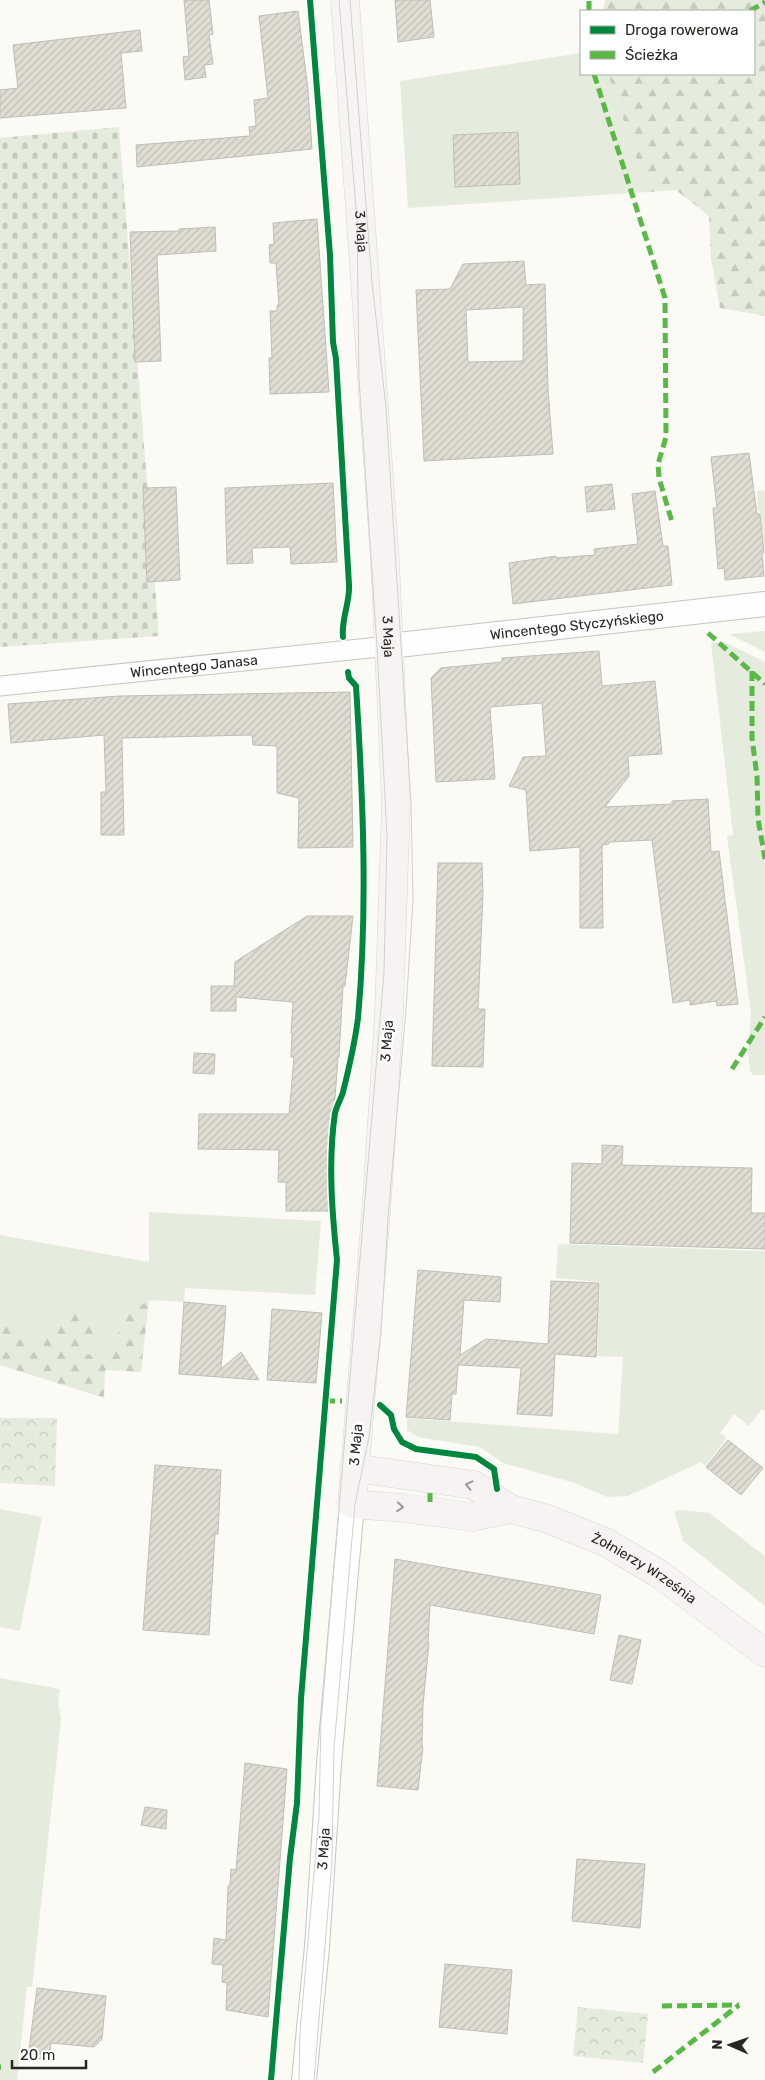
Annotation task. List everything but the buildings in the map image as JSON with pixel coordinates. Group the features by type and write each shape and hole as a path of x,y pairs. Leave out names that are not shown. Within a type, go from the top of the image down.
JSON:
{"main road":[{"name":"3 Maja","path":"345,0 385,561 396,804 389,1012 378,1200 352,1504"},
{"name":"Żołnierzy Września","path":"354,1468 474,1485 511,1509 548,1519 605,1542 661,1575 765,1653"},
{"name":"Żołnierzy Września","path":"352,1504 404,1508 472,1517 511,1509"}],"street":[{"name":"Wincentego Styczyńskiego","path":"389,646 765,604"},
{"name":"Wincentego Janasa","path":"0,686 389,646"},
{"name":"3 Maja","path":"304,2080 318,1947 330,1756 352,1504"}],"green space":[{"path":"605,0 765,0 765,316 720,308 711,259 709,216 676,190 648,192 608,75 755,75 755,10 603,10"},
{"path":"580,53 580,75 608,75 648,192 408,208 400,81"},
{"path":"119,127 159,636 0,647 0,138"},
{"path":"765,490 765,552 760,511 758,511 757,491"},
{"path":"765,631 765,652 729,634"},
{"path":"724,642 765,662 765,1075 753,1075 750,1071 748,1051 751,1013 727,836 733,835 711,643"},
{"path":"149,1212 321,1221 315,1295 185,1288 184,1302 149,1300 122,1316 117,1341 102,1358 84,1353 59,1315 46,1336 19,1338 13,1314 0,1315 0,1235 149,1262"},
{"path":"558,1244 765,1251 765,1411 762,1409 749,1426 734,1414 720,1433 727,1438 705,1466 701,1462 628,1496 607,1497 575,1483 503,1463 480,1447 418,1437 407,1430 407,1418 618,1434 623,1357 597,1356 600,1282 556,1278"},
{"path":"149,1300 141,1372 105,1370 104,1398 0,1365 0,1315 13,1313 20,1338 46,1336 59,1315 83,1313 95,1335 84,1353 102,1358 117,1341 122,1316"},
{"path":"0,1418 57,1418 55,1486 0,1483"},
{"path":"0,1509 42,1517 20,1631 0,1627"},
{"path":"674,1511 709,1513 765,1556 765,1606 683,1541"},
{"path":"0,1678 60,1689 58,1702 61,1720 32,1987 27,1987 17,2080 0,2080"},
{"path":"578,2007 648,2014 643,2063 573,2056"}],"tram line":[{"path":"299,2080 300,2032 319,1816 321,1722 384,973 387,836 377,647 359,378 357,220 339,0"},
{"path":"314,2080 332,1861 334,1748 355,1504 369,1437 381,1333 413,899 411,803 386,408 372,282 350,0"}],"marked path":[{"path":"589,0 589,10"},
{"path":"752,10 765,2"},
{"path":"594,75 665,298 666,437 658,464 659,478 672,522"},
{"path":"708,633 765,684"},
{"path":"752,671 752,738 757,776 758,819 765,859"},
{"path":"732,1069 765,1017"},
{"path":"325,1401 342,1401"},
{"path":"430,1493 430,1502"},
{"path":"662,2006 739,2005"},
{"path":"653,2072 739,2005"}],"cycle path":[{"path":"310,0 330,255 333,342 336,359 349,585 343,637"},
{"path":"271,2080 290,1858 297,1803 301,1699 337,1260 332,1186 333,1131 335,1113 343,1092 350,1064 358,1018 361,976 364,893 361,769 356,686 349,678 348,672"},
{"path":"380,1405 391,1415 394,1429 402,1442 416,1449 476,1457 494,1469 497,1489"}]}
